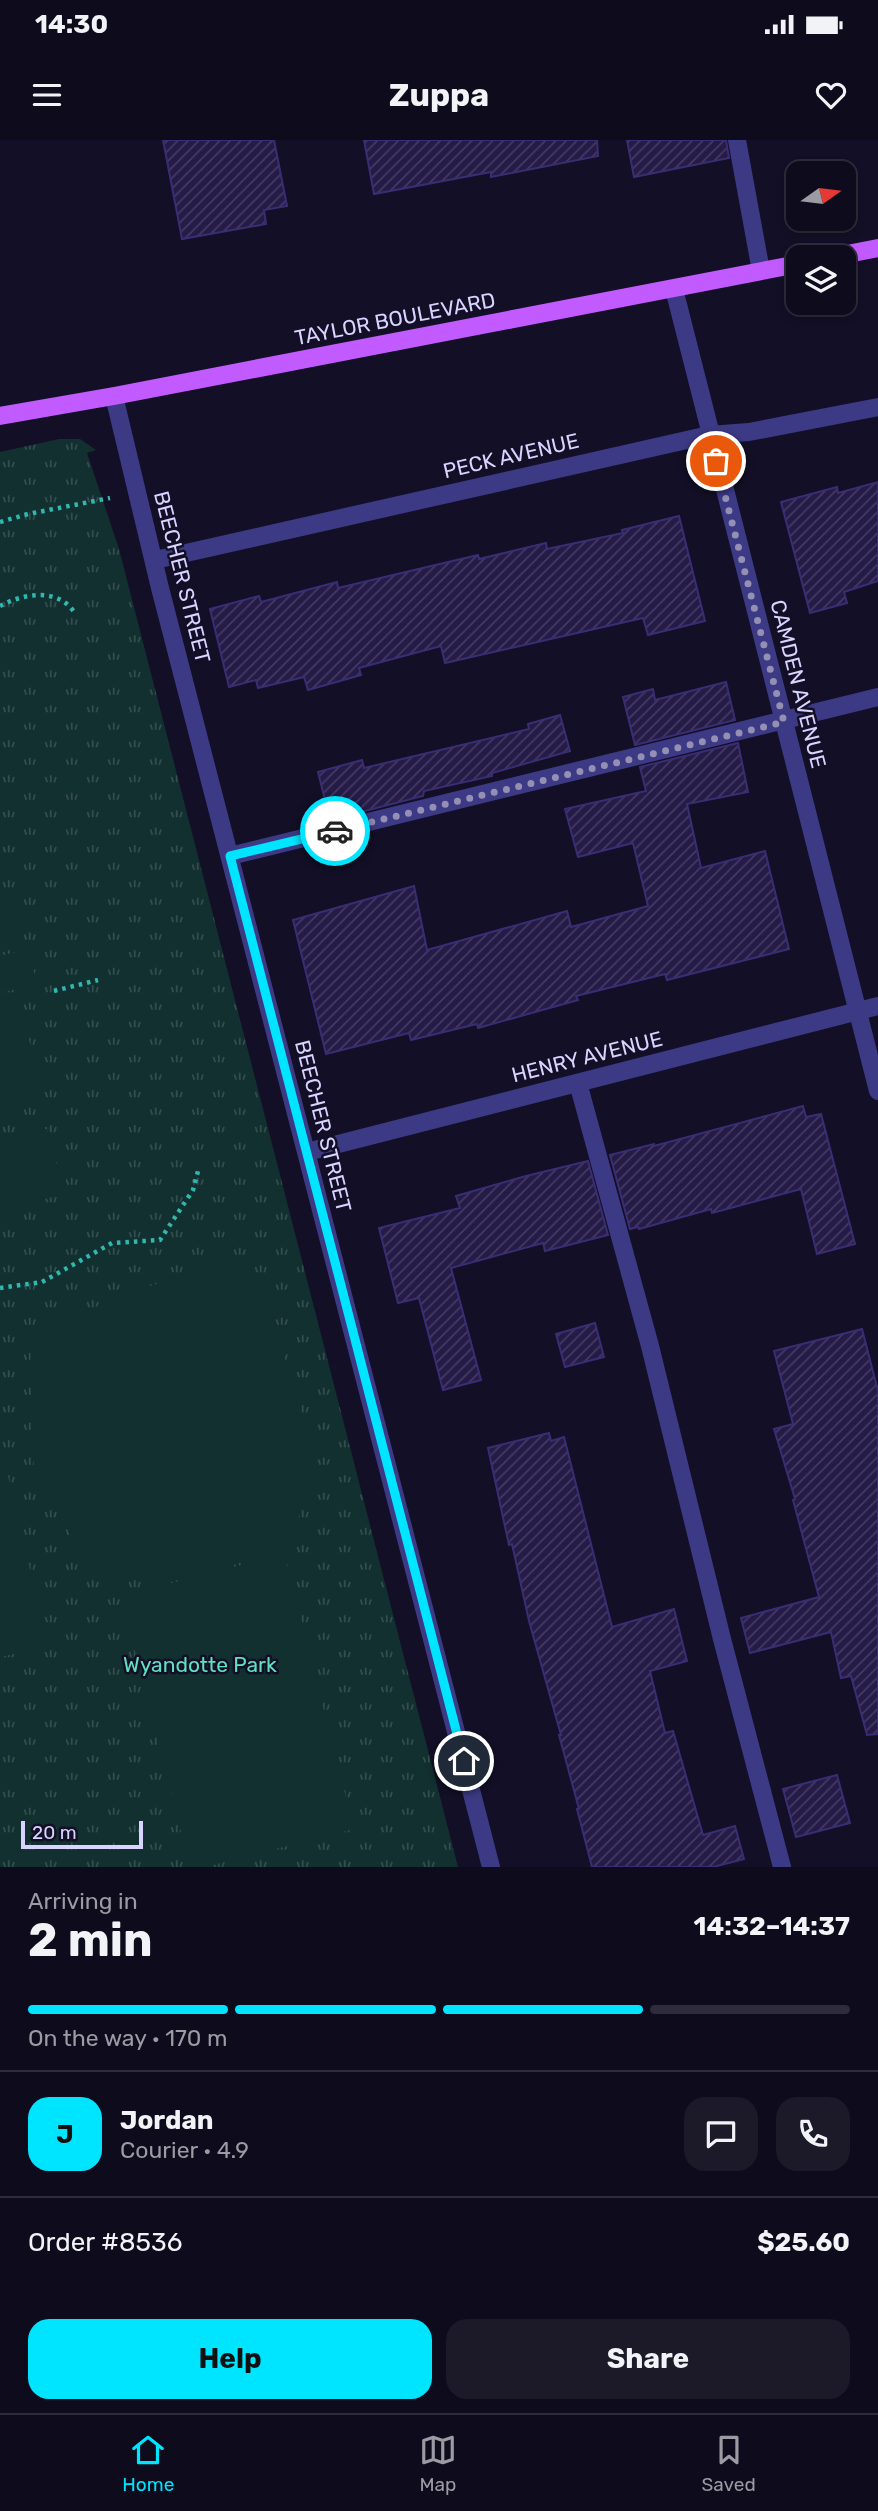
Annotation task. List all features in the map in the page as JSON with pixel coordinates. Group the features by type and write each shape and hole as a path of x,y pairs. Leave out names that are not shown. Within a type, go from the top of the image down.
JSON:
{"main road":[{"path":"856,252 878,248"},
{"name":"TAYLOR BOULEVARD","path":"0,416 786,266"}],"street":[{"path":"737,140 761,271"},
{"name":"CAMDEN AVENUE","path":"674,289 878,1091"},
{"name":"BEECHER STREET","path":"114,396 491,1867"},
{"name":"PECK AVENUE","path":"155,560 709,435 749,432 878,407"},
{"path":"230,856 878,697"},
{"name":"HENRY AVENUE","path":"307,1152 878,1006"},
{"path":"578,1083 650,1346 722,1639 782,1867"}],"path":[{"path":"0,522 138,493"},
{"path":"0,606 17,596 48,595 72,607 76,615"},
{"path":"54,991 98,980"},
{"path":"0,1288 42,1282 112,1243 160,1240 193,1190 198,1171"}],"green space":[{"name":"Wyandotte Park","path":"59,439 80,439 96,450 87,453 119,549 458,1867 0,1867 0,452"},
{"path":"15,899 24,934 0,940 0,903"},
{"path":"28,949 37,984 0,993 0,956"},
{"path":"22,1011 43,1097 0,1108 0,1017"},
{"path":"47,1129 64,1194 0,1210 0,1141"},
{"path":"219,1260 264,1291 314,1458 293,1540 254,1558 175,1578 95,1573 34,1475 30,1332"},
{"path":"0,1442 48,1646 0,1657"},
{"path":"284,1554 354,1829 205,1867 190,1867 121,1596"}],"building":[{"path":"163,140 274,140 287,206 264,210 266,224 182,239"},
{"path":"364,140 597,140 598,156 491,177 491,172 374,194"},
{"path":"627,140 726,140 729,158 634,177"},
{"path":"878,482 878,581 844,592 847,603 810,613 781,502 837,487 838,493"},
{"path":"679,516 705,621 648,635 643,618 445,663 441,646 359,668 361,675 308,690 304,677 258,688 256,680 229,687 210,609 259,596 261,602 337,582 338,588 478,555 479,559 546,543 547,549 623,533 622,530"},
{"path":"726,682 735,720 635,745 623,697 653,689 655,700"},
{"path":"560,715 570,751 492,773 492,776 424,791 423,796 330,820 318,772 362,760 364,768 529,729 528,724"},
{"path":"738,743 748,792 687,804 701,868 765,851 789,949 667,980 665,974 576,996 578,1000 478,1028 477,1024 411,1040 409,1033 326,1054 293,920 414,886 427,950 567,911 571,927 648,906 633,843 578,857 565,809 646,791 640,767"},
{"path":"803,1106 806,1117 821,1114 855,1244 817,1254 801,1189 712,1213 711,1209 639,1229 630,1229 610,1155 654,1146"},
{"path":"588,1161 608,1235 545,1251 543,1243 451,1268 481,1380 443,1390 419,1298 398,1303 379,1228 460,1208 456,1196"},
{"path":"595,1323 604,1357 565,1367 556,1334"},
{"path":"862,1329 878,1391 878,1734 867,1735 851,1676 841,1678 831,1632 750,1653 741,1618 819,1597 793,1500 795,1499 774,1429 793,1424 774,1351"},
{"path":"549,1433 551,1441 564,1437 612,1627 674,1609 687,1661 650,1671 665,1733 673,1731 703,1835 735,1826 744,1859 713,1867 592,1867 512,1544 509,1545 488,1448"},
{"path":"837,1775 850,1823 796,1837 783,1789"}],"way so far":[{"path":"335,831 784,722 716,461"}],"route":[{"path":"335,831 230,856 464,1761"}]}
